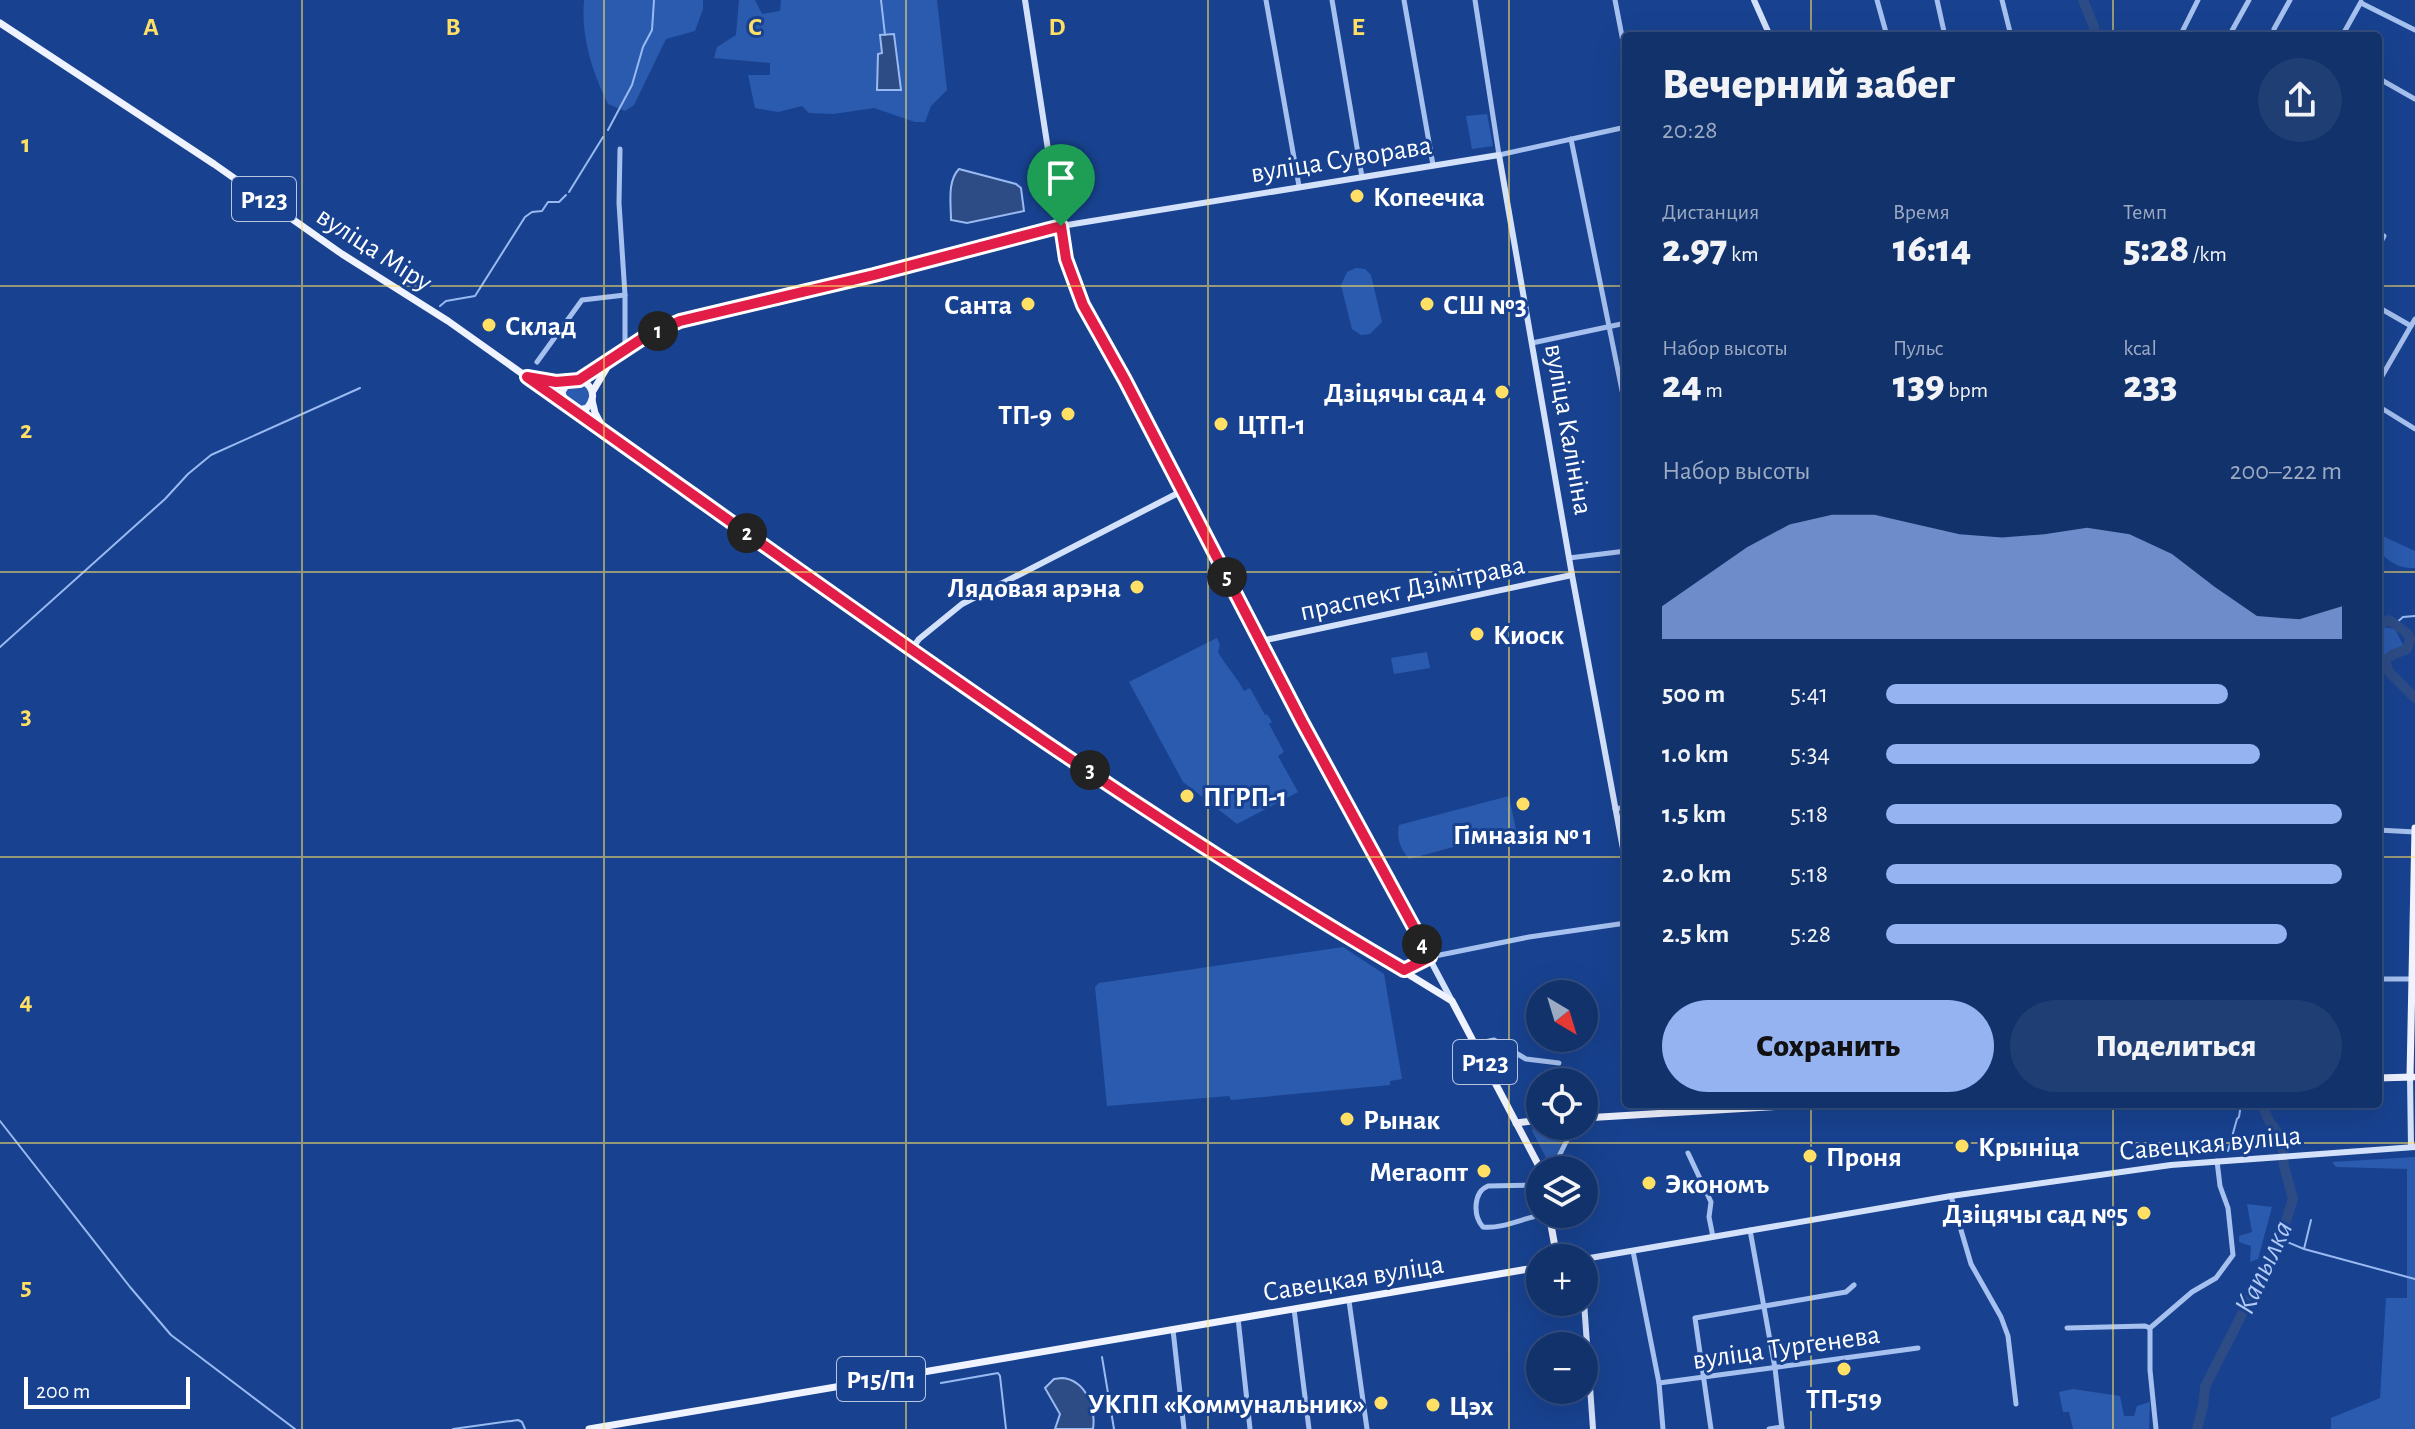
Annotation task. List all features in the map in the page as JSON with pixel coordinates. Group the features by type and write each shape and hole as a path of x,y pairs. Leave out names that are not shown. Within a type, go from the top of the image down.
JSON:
{"main road":[{"path":"1025,0 1066,259 1083,305 1452,1001"},
{"path":"1754,0 1768,32"},
{"name":"вуліца Міру","path":"0,23 214,164 342,254 448,321 570,407"},
{"name":"вуліца Суворава","path":"1061,226 1499,155"},
{"name":"вуліца Калініна","path":"1499,155 1622,845"},
{"path":"613,359 583,410 570,407 562,392 575,381 646,336 680,321 1061,226"},
{"path":"527,377 588,384 595,413 607,434"},
{"name":"Р123","path":"570,407 911,650 1235,868 1452,1001 1516,1123 1526,1122"},
{"path":"911,650 919,639 962,604 1182,491"},
{"name":"праспект Дзімітрава","path":"1261,641 1572,575"},
{"path":"2413,1147 2415,831"},
{"path":"1404,970 1430,957"},
{"path":"2382,1078 2413,1077"},
{"path":"1598,1117 1712,1108"},
{"path":"1516,1123 1534,1156"},
{"name":"Савецкая вуліца","path":"1598,1257 1951,1196 2171,1165 2413,1147"},
{"name":"Савецкая вуліца","path":"1173,1330 1526,1269"},
{"path":"1585,1316 1593,1429"},
{"name":"Р15/П1","path":"589,1429 1173,1330"}],"street":[{"path":"1266,0 1299,186"},
{"path":"1332,0 1362,177"},
{"path":"1404,0 1433,165"},
{"name":"вуліца Калініна","path":"1475,0 1499,155"},
{"path":"1615,0 1622,36"},
{"path":"1877,0 1886,32"},
{"path":"1937,0 1944,32"},
{"path":"2002,0 2010,32"},
{"path":"2182,32 2198,0"},
{"path":"2231,32 2249,0"},
{"path":"2274,29 2290,0"},
{"path":"2344,32 2362,2 2415,30"},
{"path":"2382,80 2415,99"},
{"name":"вуліца Суворава","path":"1499,155 1622,128"},
{"path":"1571,139 1622,392"},
{"path":"620,149 625,350"},
{"path":"537,362 582,300 625,295"},
{"path":"2382,309 2411,326"},
{"path":"2382,376 2415,319"},
{"path":"1532,343 1622,324"},
{"path":"2382,408 2415,429"},
{"path":"1569,558 1622,551"},
{"path":"1615,809 1622,808"},
{"path":"2382,830 2415,831"},
{"path":"1430,957 1529,937 1622,924"},
{"path":"2382,979 2414,979"},
{"path":"1475,1044 1494,1040 1526,1059 1559,1063"},
{"path":"1688,1153 1711,1202 1709,1217 1713,1237"},
{"path":"2156,1429 2150,1370 2150,1328 2192,1292 2216,1278 2233,1255 2228,1208 2220,1186 2217,1161"},
{"path":"1526,1185 1488,1186 1477,1194 1479,1223 1483,1227 1492,1228 1526,1217"},
{"path":"1951,1196 1971,1264 2001,1317 2008,1336 2016,1404"},
{"path":"1750,1230 1775,1368 1782,1428 1769,1429"},
{"path":"1633,1251 1659,1383 1663,1429"},
{"path":"1711,1429 1695,1318 1846,1292 1854,1285"},
{"path":"1349,1301 1367,1429"},
{"path":"1294,1309 1309,1429"},
{"path":"1238,1318 1250,1429"},
{"path":"2067,1328 2150,1328"},
{"path":"1173,1330 1184,1429"},
{"name":"вуліца Тургенева","path":"1659,1383 1918,1348"}],"shaded area":[{"path":"584,0 703,0 703,9 695,31 666,39 634,105 625,111 608,104 597,79 586,40"},
{"path":"739,0 755,0 762,14 780,11 781,0 937,0 947,90 931,106 925,122 915,122 874,108 833,114 809,113 802,106 778,112 755,108 748,75 770,75 770,63 714,58 717,47 736,35"},
{"path":"894,34 901,90 877,90 878,54 882,53 880,35"},
{"path":"1487,114 1493,146 1472,149 1466,116"},
{"path":"959,169 1016,184 1021,188 1024,211 967,223 951,220 951,186"},
{"path":"1356,268 1365,269 1371,275 1382,322 1370,334 1361,335 1352,329 1341,285 1347,272"},
{"path":"578,383 586,387 590,395 586,403 578,407 570,403 566,395 570,387"},
{"path":"2382,536 2415,551 2415,568 2395,564 2382,554"},
{"path":"2382,627 2395,629 2403,645 2383,658 2382,667"},
{"path":"1217,638 1221,657 1244,691 1250,688 1272,722 1269,724 1284,752 1278,756 1298,792 1237,824 1183,782 1129,682"},
{"path":"1427,652 1430,668 1394,674 1391,658"},
{"path":"1509,796 1516,830 1409,859 1402,848 1399,825"},
{"path":"1343,947 1384,974 1402,1079 1390,1081 1390,1085 1231,1100 1229,1096 1107,1106 1095,987 1099,983"},
{"path":"1537,1140 1564,1140 1556,1156 1545,1156"},
{"path":"2415,1157 2415,1429 2331,1429 2331,1418 2380,1398 2386,1298 2407,1298 2407,1169 2336,1167 2332,1162"},
{"path":"2247,1204 2272,1207 2258,1259 2250,1262 2251,1246 2239,1242 2239,1236 2252,1232"},
{"path":"1062,1378 1077,1384 1088,1396 1093,1412 1093,1429 1055,1429 1060,1414 1045,1388 1054,1379"},
{"path":"2073,1389 2120,1396 2124,1416 2134,1416 2137,1406 2150,1402 2149,1429 2073,1429 2069,1412 2063,1412 2059,1392"}],"waterway":[{"path":"608,130 632,85 643,47 652,30 654,0"},
{"path":"881,0 885,35"},
{"path":"2083,0 2094,32"},
{"path":"569,192 603,137"},
{"path":"440,306 446,301 475,296 525,217 542,211 548,202 559,202 566,195"},
{"path":"0,647 211,455 360,388"},
{"path":"2395,624 2403,617 2415,616"},
{"path":"2382,623 2389,620 2407,633 2410,639 2407,649 2385,661 2389,672 2415,698"},
{"path":"2228,1151 2240,1108"},
{"name":"Капылка","path":"2197,1429 2205,1387 2280,1239 2293,1199 2284,1166 2282,1139 2264,1108"},
{"path":"0,1121 171,1335 295,1429"},
{"path":"2304,1249 2311,1220"},
{"path":"2280,1239 2304,1249 2415,1279"},
{"path":"1102,1357 1114,1429"},
{"path":"941,1383 998,1373 1006,1429"},
{"path":"453,1429 518,1420 525,1429"}],"place":[{"name":"Копеечка","path":"1357,196"},
{"name":"Санта","path":"1028,304"},
{"name":"СШ №3","path":"1427,304"},
{"name":"Склад","path":"489,325"},
{"name":"Дзіцячы сад 4","path":"1502,392"},
{"name":"ТП-9","path":"1068,414"},
{"name":"ЦТП-1","path":"1221,424"},
{"name":"Лядовая арэна","path":"1137,587"},
{"name":"Киоск","path":"1477,634"},
{"name":"ПГРП-1","path":"1187,796"},
{"name":"Гімназія № 1","path":"1523,804"},
{"name":"Рынак","path":"1347,1119"},
{"name":"Крыніца","path":"1962,1146"},
{"name":"Проня","path":"1810,1156"},
{"name":"Мегаопт","path":"1484,1171"},
{"name":"Экономъ","path":"1649,1183"},
{"name":"Дзіцячы сад №5","path":"2144,1213"},
{"name":"ТП-519","path":"1844,1369"},
{"name":"УКПП «Коммунальник»","path":"1381,1403"},
{"name":"Цэх","path":"1433,1405"}],"route":[{"path":"1061,226 1066,259 1098,335 1125,380 1302,722 1430,957 1404,970 1235,868 911,650 527,377 556,382 579,380 646,336 680,321 1061,226"}]}
